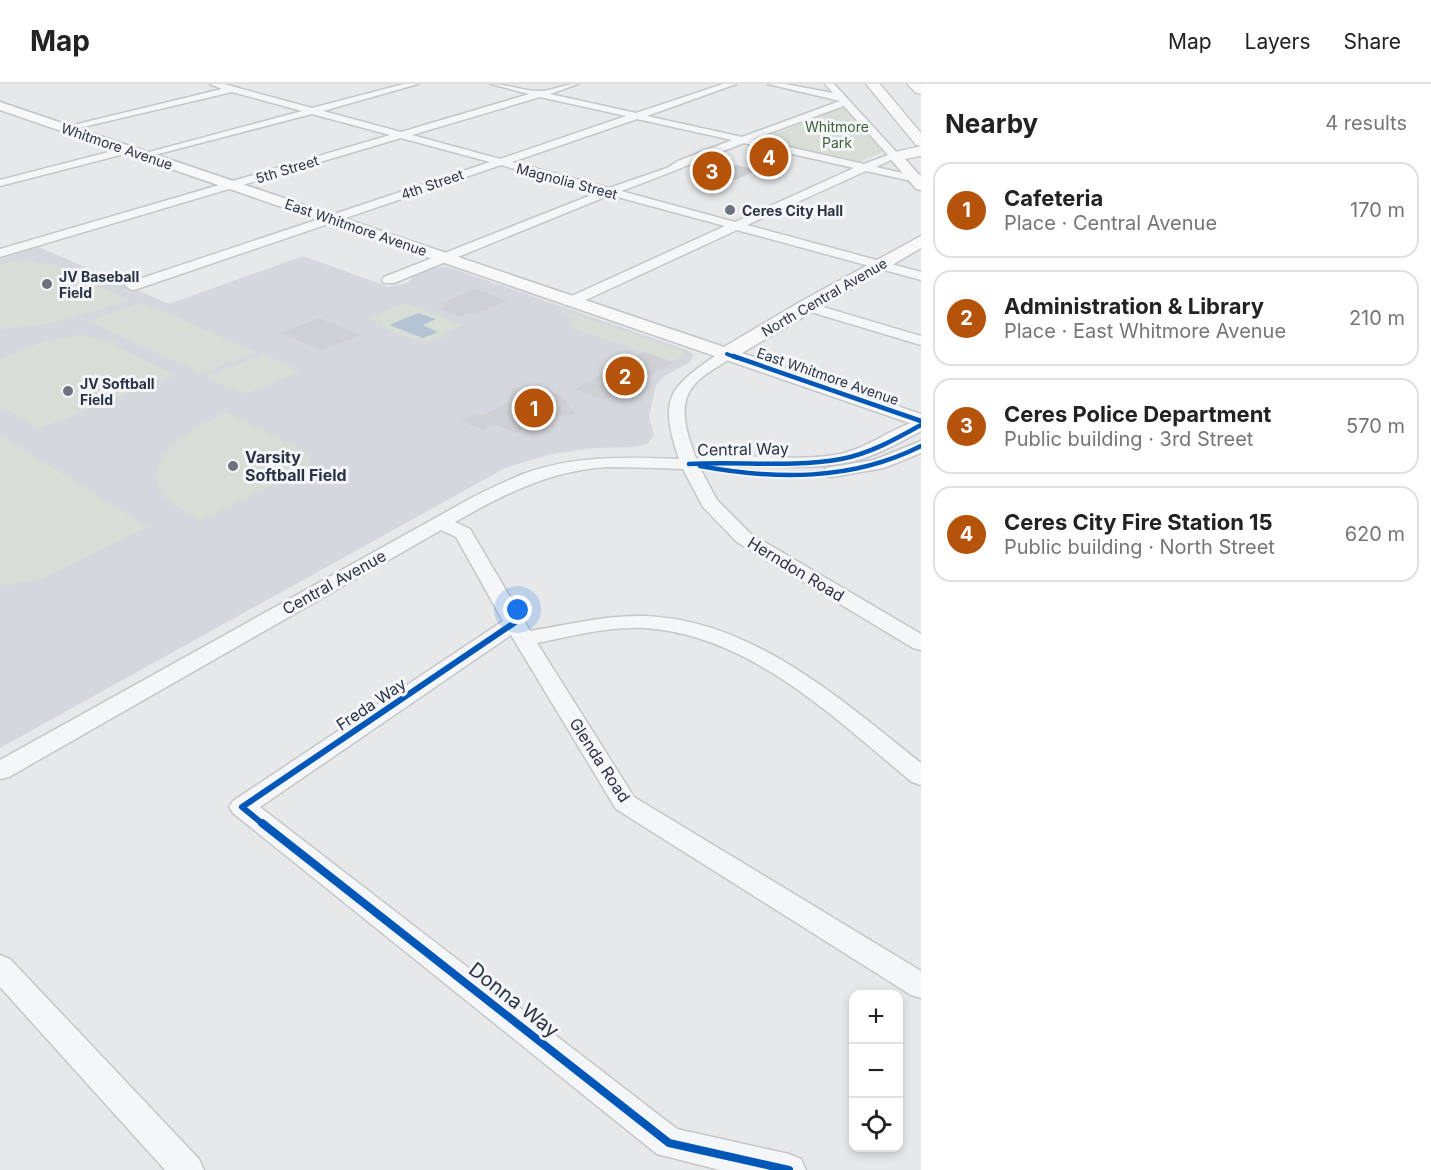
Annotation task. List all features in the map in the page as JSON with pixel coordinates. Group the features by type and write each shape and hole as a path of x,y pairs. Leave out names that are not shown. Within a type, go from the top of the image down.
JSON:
{"highway":[{"path":"868,84 884,97"},
{"path":"873,84 921,142"},
{"path":"914,84 921,90"},
{"path":"895,156 921,151"}],"main road":[{"name":"Whitmore Avenue","path":"0,106 234,185"},
{"path":"895,156 919,182"},
{"name":"East Whitmore Avenue","path":"234,185 921,423"},
{"name":"North Central Avenue","path":"727,354 921,241"}],"street":[{"name":"Magnolia Street","path":"214,84 921,276"},
{"path":"143,155 414,84"},
{"path":"495,84 919,182"},
{"name":"5th Street","path":"0,253 574,84"},
{"name":"4th Street","path":"132,286 732,84"},
{"path":"772,84 844,100"},
{"path":"570,302 895,156 829,84"},
{"path":"66,128 233,89"},
{"path":"389,280 441,257 671,170 844,100"},
{"path":"0,183 128,150"},
{"path":"806,306 921,341"},
{"name":"Herndon Road","path":"727,354 698,373 680,393 676,415 677,429 689,464 709,503 744,538 921,643"},
{"name":"Central Way","path":"689,464 723,460 795,462 840,459 871,450 921,423"},
{"name":"Central Way","path":"689,464 730,473 809,475 864,468 907,455 921,446"},
{"name":"Central Avenue","path":"0,771 517,482 557,470 608,462 689,464"},
{"name":"Glenda Road","path":"440,523 463,533 519,631 625,803 921,986"},
{"path":"519,631 625,622 667,624 713,636 804,682 921,776"},
{"name":"Freda Way","path":"242,807 519,631"},
{"name":"Donna Way","path":"242,807 669,1143 789,1170"},
{"path":"0,967 187,1170"}],"shaded area":[{"path":"39,247 169,304 303,256 389,287 407,283 414,276 435,267 448,267 687,350 694,355 690,362 665,376 656,385 649,416 654,435 648,443 636,447 594,448 551,454 505,468 0,748 0,259"}],"green space":[{"name":"Whitmore Park","path":"839,109 845,109 883,152 859,162 761,139"},
{"name":"JV Baseball Field","path":"25,258 38,263 53,264 128,300 60,322 0,330 0,264"},
{"path":"142,302 255,352 202,374 89,321"},
{"path":"402,304 409,304 463,325 444,333 444,337 423,343 382,328 382,324 367,318"},
{"path":"564,310 683,351 683,357 672,361 571,328 573,322 561,311"},
{"name":"JV Softball Field","path":"80,334 107,339 118,344 116,346 175,375 38,429 0,406 0,359 47,340"},
{"path":"263,354 300,371 244,395 205,377"},
{"name":"Varsity Softball Field","path":"226,412 309,454 311,462 290,477 200,521 169,501 158,486 157,472 161,459 171,446 184,435"},
{"path":"0,434 148,527 43,578 0,587"}],"water":[{"path":"418,313 436,319 423,325 438,332 423,338 389,325"}],"building":[{"path":"722,162 758,170 730,182 693,173"},
{"path":"475,289 507,301 474,315 468,313 460,317 439,309 447,306 441,303"},
{"path":"319,318 360,335 322,350 280,333"},
{"path":"644,352 673,363 605,400 575,389"},
{"path":"513,388 538,391 543,388 561,395 576,414 545,418 516,433 495,424 483,430 461,421 477,413 483,415 508,403"}],"cycle path":[{"path":"727,354 921,421"},
{"path":"689,464 803,463 841,459 872,449 921,425"},
{"path":"700,466 753,474 813,475 872,466 898,458 921,446"},
{"path":"514,623 242,807 669,1143 789,1170"}],"place":[{"name":"Ceres City Fire Station 15","path":"769,157"},
{"name":"Ceres Police Department","path":"712,171"},
{"name":"Ceres City Hall","path":"730,210"},
{"name":"JV Baseball Field","path":"47,284"},
{"name":"Administration & Library","path":"625,376"},
{"name":"JV Softball Field","path":"68,391"},
{"name":"Cafeteria","path":"534,408"},
{"name":"Varsity Softball Field","path":"233,466"}]}
